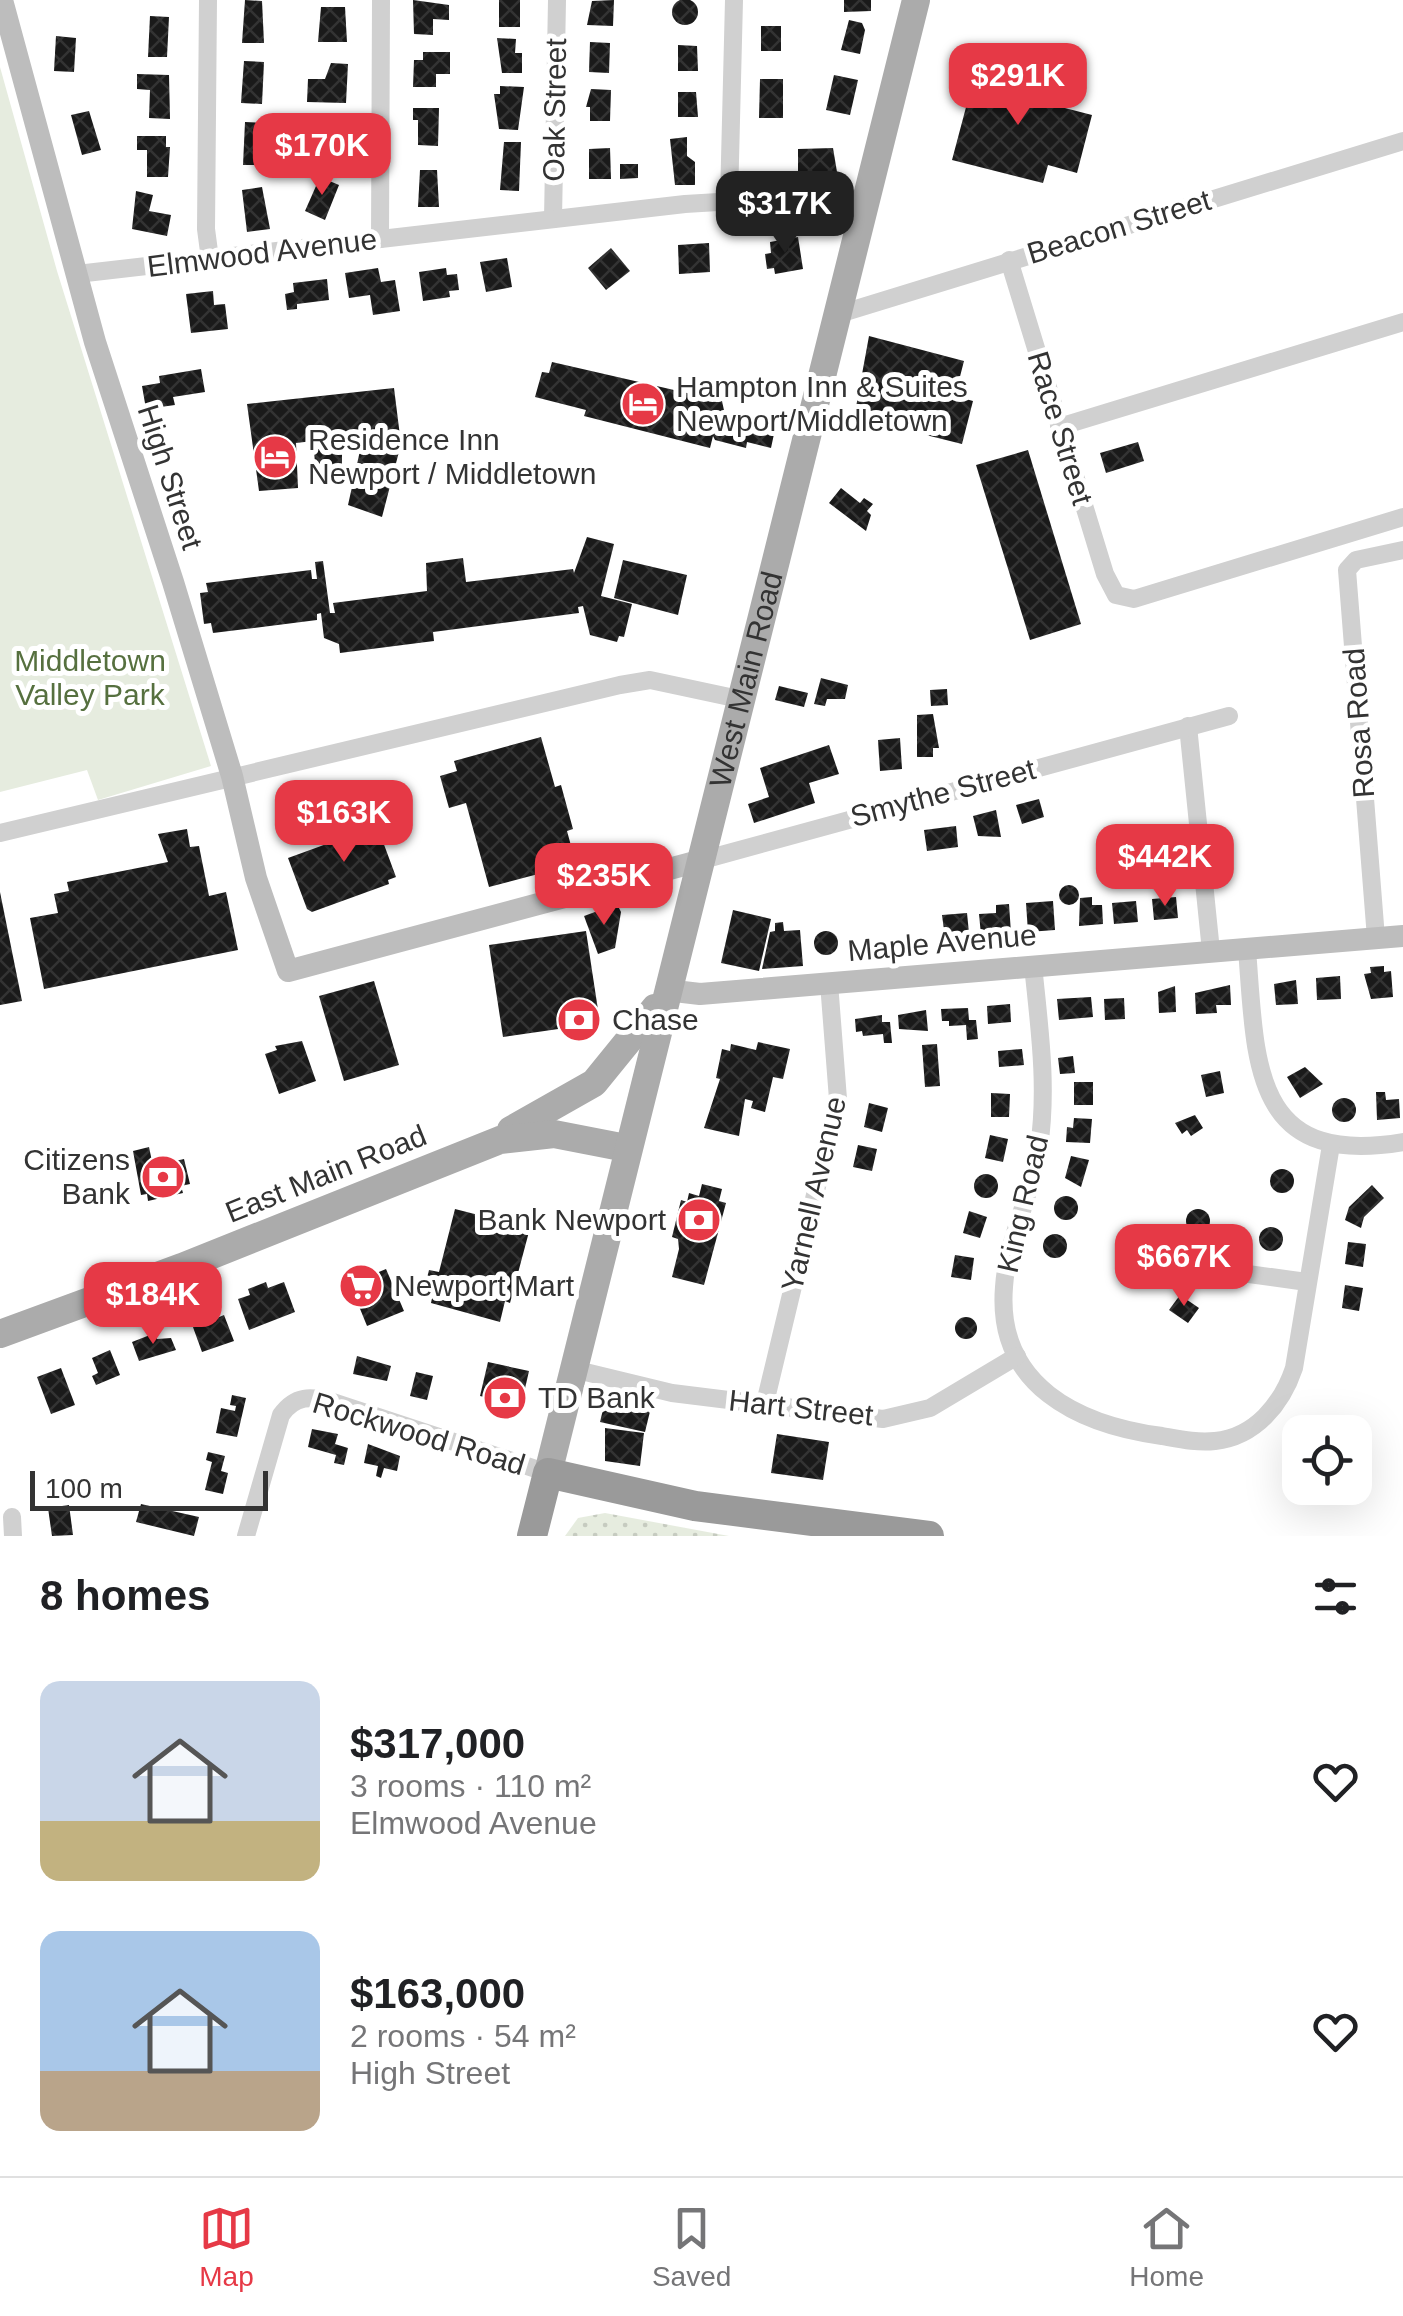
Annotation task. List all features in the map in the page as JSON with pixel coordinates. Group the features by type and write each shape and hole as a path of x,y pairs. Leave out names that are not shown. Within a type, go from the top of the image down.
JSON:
{"highway":[{"path":"548,1473 695,1506 857,1532 928,1536"},
{"name":"West Main Road","path":"532,1536 548,1473"}],"main road":[{"name":"West Main Road","path":"548,1473 626,1148 916,0"},
{"path":"478,1148 594,1083 634,1038 666,990"},
{"name":"East Main Road","path":"0,1334 182,1267 478,1148 543,1134 626,1148"}],"street":[{"name":"High Street","path":"2,0 77,274 232,776 256,878 288,971 699,861"},
{"path":"208,0 206,229 210,259"},
{"path":"380,239 381,0"},
{"name":"Oak Street","path":"553,220 556,0"},
{"path":"729,200 734,0"},
{"name":"Beacon Street","path":"836,315 1403,141"},
{"name":"Elmwood Avenue","path":"77,274 729,200 837,195 865,200"},
{"name":"Race Street","path":"1010,260 1116,595 1144,596 1403,517"},
{"path":"1060,427 1403,322"},
{"name":"Rosa Road","path":"1376,938 1347,570 1356,560 1403,550"},
{"path":"0,833 650,680 740,699"},
{"name":"Smythe Street","path":"699,861 1229,716"},
{"path":"1188,726 1211,952"},
{"name":"Maple Avenue","path":"666,990 700,994 1403,936"},
{"path":"1247,948 1255,1048 1270,1100 1293,1124 1331,1145 1403,1142"},
{"name":"King Road","path":"1033,965 1043,1113 1036,1166 1008,1260 1003,1293 1017,1356 1052,1399 1096,1423 1199,1441 1228,1438 1260,1422 1288,1384 1331,1145"},
{"name":"Yarnell Avenue","path":"765,1403 838,1099 829,983"},
{"path":"1212,1270 1308,1282"},
{"name":"Hart Street","path":"573,1369 661,1391 866,1418 906,1416 939,1403 1017,1356"},
{"name":"Rockwood Road","path":"246,1536 276,1429 291,1403 304,1398 333,1402 548,1473"},
{"path":"12,1516 14,1536"}],"green space":[{"name":"Middletown Valley Park","path":"0,67 57,271 211,766 98,800 87,770 0,792"},
{"path":"605,1513 729,1536 565,1536 578,1518"}],"building":[{"path":"685,-1 694,3 698,12 694,21 685,25 676,21 672,12 676,3"},
{"path":"245,0 262,1 264,43 242,43"},
{"path":"413,0 449,5 449,20 433,19 433,35 414,34"},
{"path":"499,0 520,0 520,27 499,27"},
{"path":"614,0 613,26 587,25 592,1"},
{"path":"844,0 871,0 871,11 844,12"},
{"path":"321,7 345,7 347,42 318,42"},
{"path":"150,16 169,17 167,57 148,57"},
{"path":"849,20 862,23 865,30 860,54 841,50"},
{"path":"761,26 781,26 781,51 761,51"},
{"path":"56,36 76,38 74,72 54,71"},
{"path":"497,38 516,39 515,53 522,53 522,73 502,73"},
{"path":"590,42 610,43 609,73 589,72"},
{"path":"678,45 697,46 698,71 678,71"},
{"path":"423,52 450,52 450,74 436,74 436,87 413,87 414,60 423,60"},
{"path":"244,61 264,62 262,104 241,103"},
{"path":"978,62 1032,76 1026,98 1092,115 1077,173 1048,165 1043,183 952,160"},
{"path":"331,63 348,64 346,103 307,102 308,79 325,79"},
{"path":"137,74 169,75 170,119 149,118 150,90 137,89"},
{"path":"834,75 858,80 850,115 826,110"},
{"path":"760,79 783,79 783,118 759,118"},
{"path":"500,86 524,87 518,130 499,129 494,94 500,94"},
{"path":"591,89 611,90 610,121 590,121 590,107 586,107"},
{"path":"678,92 696,92 698,117 678,117"},
{"path":"413,108 439,108 438,146 418,145 418,120 413,120"},
{"path":"89,111 101,150 82,155 71,115"},
{"path":"245,122 263,123 262,137 275,138 274,154 263,153 263,165 243,165"},
{"path":"321,126 346,126 347,150 341,150 340,162 321,161"},
{"path":"137,136 166,136 166,147 170,147 168,177 147,177 147,150 137,150"},
{"path":"687,137 687,156 695,162 695,185 675,185 670,139"},
{"path":"504,142 521,142 519,191 500,190"},
{"path":"610,148 611,179 589,179 589,149"},
{"path":"833,148 837,172 798,175 798,149"},
{"path":"620,164 638,164 638,178 620,179"},
{"path":"420,170 437,170 439,207 418,207"},
{"path":"320,177 339,185 325,220 305,211"},
{"path":"262,187 270,229 247,232 242,190"},
{"path":"136,191 153,195 149,211 171,215 167,236 132,229"},
{"path":"798,237 803,269 775,274 774,268 767,269 765,254 771,253 770,242"},
{"path":"709,243 710,272 679,274 678,245"},
{"path":"611,248 630,271 606,290 588,268"},
{"path":"507,258 512,287 486,292 480,262"},
{"path":"378,268 381,282 395,280 400,311 373,315 370,295 349,298 345,273"},
{"path":"446,268 447,275 457,274 459,290 449,291 450,297 423,301 419,272"},
{"path":"327,279 329,300 297,304 297,309 287,310 285,294 294,292 293,283"},
{"path":"213,291 214,305 225,304 228,329 191,333 186,294"},
{"path":"869,336 964,361 955,396 973,401 962,444 902,429 904,420 856,407"},
{"name":"Hampton Inn & Suites Newport/Middletown","path":"552,362 722,401 725,415 753,422 751,428 774,434 771,448 747,442 746,448 715,440 713,436 710,448 584,416 586,410 535,397 542,372 549,373"},
{"path":"201,369 205,392 173,397 175,405 146,409 142,386 160,383 159,376"},
{"name":"Residence Inn Newport / Middletown","path":"394,388 401,444 382,517 348,505 363,437 342,439 342,482 324,484 323,472 316,473 313,441 296,443 298,488 259,491 247,404"},
{"path":"1138,442 1144,461 1106,473 1100,453"},
{"path":"1028,450 1081,624 1030,640 976,465"},
{"path":"841,488 860,503 864,498 873,504 867,511 871,515 866,531 829,503"},
{"path":"587,537 614,544 601,596 632,604 624,637 619,636 617,642 590,635 583,606 578,607 579,613 433,632 434,641 340,653 339,644 324,638 321,613 317,620 213,633 211,623 204,624 200,593 208,592 206,583 311,570 312,579 317,579 315,562 323,561 330,613 335,613 333,603 427,591 426,563 463,558 466,582 573,569 574,573"},
{"path":"623,560 687,575 678,615 614,598"},
{"path":"821,678 848,685 845,699 827,699 825,706 814,704"},
{"path":"779,686 808,693 804,707 775,700"},
{"path":"947,689 948,705 931,706 930,690"},
{"path":"933,714 939,748 933,748 933,757 917,757 917,715"},
{"path":"541,737 555,787 561,785 573,829 567,831 576,864 489,887 466,803 449,808 440,776 457,771 454,761"},
{"path":"900,738 902,769 880,771 878,740"},
{"path":"829,745 839,774 809,783 815,803 754,823 748,804 769,797 760,768"},
{"path":"1039,799 1044,817 1022,824 1016,805"},
{"path":"996,810 1001,837 978,836 973,816"},
{"path":"372,812 396,877 388,880 389,884 312,912 307,909 288,858 332,842 327,828"},
{"path":"956,826 958,847 927,851 924,830"},
{"path":"187,829 190,847 199,846 209,896 226,892 238,950 44,989 30,918 58,913 54,894 69,891 67,882 168,862 158,834"},
{"path":"1173,858 1175,877 1154,879 1152,860"},
{"path":"1069,885 1079,895 1069,905 1059,895"},
{"path":"0,892 22,1001 0,1005"},
{"path":"1092,897 1092,905 1102,905 1103,924 1079,926 1080,898"},
{"path":"1176,897 1178,918 1154,920 1152,899"},
{"path":"1053,901 1055,930 1028,932 1026,903"},
{"path":"1136,901 1138,922 1114,924 1112,903"},
{"path":"617,904 621,912 615,948 598,954 584,916"},
{"path":"1009,904 1011,933 981,935 979,914 996,913 996,905"},
{"path":"733,910 771,919 759,971 721,963"},
{"path":"967,913 969,933 945,938 942,915"},
{"path":"783,922 784,931 800,930 803,966 762,969 770,932 775,931 775,923"},
{"path":"586,931 600,1023 503,1037 489,945"},
{"path":"826,931 838,943 826,955 814,943"},
{"path":"1384,966 1384,972 1391,971 1393,997 1371,999 1364,974 1371,973 1370,967"},
{"path":"1340,976 1341,999 1317,1000 1316,978"},
{"path":"1296,980 1298,1004 1276,1005 1274,984"},
{"path":"374,981 399,1065 344,1081 319,996"},
{"path":"1230,985 1231,1005 1216,1005 1217,1013 1196,1014 1195,993"},
{"path":"1175,986 1176,1012 1159,1013 1158,992"},
{"path":"1091,997 1093,1017 1059,1020 1057,999"},
{"path":"1124,998 1125,1019 1105,1020 1104,999"},
{"path":"1010,1004 1011,1022 988,1024 987,1006"},
{"path":"968,1008 969,1020 976,1020 978,1039 967,1040 966,1025 949,1026 949,1021 942,1021 941,1009"},
{"path":"926,1010 928,1031 899,1029 898,1015"},
{"path":"882,1015 882,1022 890,1022 892,1043 884,1043 883,1034 863,1036 862,1031 856,1032 855,1019"},
{"path":"302,1041 316,1081 279,1094 265,1054 277,1050 275,1046"},
{"path":"758,1042 790,1049 783,1079 773,1077 765,1112 751,1108 753,1101 745,1099 739,1136 704,1128 720,1079 716,1078 722,1049 730,1051 731,1044 756,1050"},
{"path":"937,1044 940,1086 925,1087 922,1045"},
{"path":"1022,1049 1024,1065 999,1067 998,1051"},
{"path":"1073,1056 1075,1073 1060,1074 1058,1058"},
{"path":"1305,1067 1323,1084 1300,1098 1287,1077"},
{"path":"1220,1071 1224,1093 1206,1097 1201,1075"},
{"path":"1074,1082 1093,1082 1093,1105 1074,1105"},
{"path":"1376,1092 1385,1092 1386,1100 1399,1099 1400,1118 1377,1120"},
{"path":"991,1093 1010,1094 1009,1117 991,1117"},
{"path":"1344,1098 1353,1101 1353,1119 1344,1122 1335,1119 1332,1110 1335,1101"},
{"path":"869,1103 888,1108 882,1132 864,1127"},
{"path":"1195,1115 1203,1128 1191,1136 1187,1130 1182,1134 1175,1123"},
{"path":"1074,1118 1092,1119 1090,1143 1066,1142 1067,1127 1073,1128"},
{"path":"990,1135 1008,1139 1003,1162 985,1158"},
{"path":"858,1145 877,1149 872,1171 853,1167"},
{"name":"Citizens Bank","path":"149,1147 153,1166 184,1159 190,1184 181,1186 183,1193 148,1201 147,1194 141,1195 133,1151"},
{"path":"1071,1156 1089,1160 1081,1187 1065,1178"},
{"path":"1282,1169 1294,1181 1282,1193 1270,1181"},
{"path":"986,1174 998,1186 986,1198 974,1186"},
{"name":"Bank Newport","path":"702,1184 722,1189 719,1201 726,1203 704,1285 672,1277 679,1249 678,1239 672,1237 681,1200 687,1202 689,1193 699,1196"},
{"path":"1372,1185 1384,1198 1364,1217 1361,1228 1345,1220 1349,1207"},
{"path":"1066,1196 1078,1208 1066,1220 1054,1208"},
{"path":"455,1209 530,1228 510,1303 505,1301 500,1322 431,1303 433,1293 424,1290 429,1270 439,1272"},
{"path":"1198,1209 1207,1212 1207,1230 1198,1233 1189,1230 1186,1221 1189,1212"},
{"path":"969,1211 987,1217 980,1238 963,1233"},
{"path":"1271,1227 1280,1230 1280,1248 1271,1251 1262,1248 1259,1239 1262,1230"},
{"path":"1154,1230 1170,1232 1167,1249 1175,1251 1171,1274 1153,1271 1157,1247 1151,1246"},
{"path":"1055,1234 1064,1237 1064,1255 1055,1258 1046,1255 1043,1246 1046,1237"},
{"path":"1348,1242 1366,1244 1363,1267 1345,1264"},
{"path":"955,1255 974,1258 971,1280 951,1277"},
{"path":"386,1269 404,1311 367,1326 350,1284"},
{"path":"266,1282 268,1288 284,1282 295,1312 249,1330 238,1299 250,1295 248,1289"},
{"path":"1345,1285 1363,1288 1359,1311 1342,1308"},
{"path":"1180,1295 1199,1308 1188,1323 1169,1310"},
{"path":"214,1310 217,1318 224,1315 234,1341 202,1352 190,1319"},
{"path":"966,1317 974,1320 974,1336 966,1339 958,1336 955,1328 958,1320"},
{"path":"155,1333 157,1339 171,1338 176,1350 139,1361 132,1342"},
{"path":"110,1350 120,1375 96,1385 92,1376 98,1373 92,1358"},
{"path":"357,1356 391,1366 387,1381 353,1374"},
{"path":"488,1362 529,1371 521,1406 480,1396"},
{"path":"61,1368 75,1405 51,1414 37,1377"},
{"path":"416,1372 433,1376 427,1400 410,1396"},
{"path":"607,1393 652,1403 645,1432 600,1422"},
{"path":"232,1395 246,1398 237,1437 216,1433 221,1408 235,1411 236,1406 230,1405"},
{"path":"605,1428 644,1433 640,1466 605,1461"},
{"path":"312,1429 338,1434 335,1444 348,1448 344,1465 334,1463 336,1455 308,1447"},
{"path":"777,1434 829,1442 823,1480 771,1473"},
{"path":"368,1444 400,1456 397,1471 384,1468 381,1478 376,1476 378,1466 364,1463"},
{"path":"208,1452 225,1456 221,1471 228,1473 223,1494 205,1490 212,1462 206,1460"},
{"path":"141,1504 199,1517 194,1536 136,1522"},
{"path":"69,1505 73,1535 52,1536 48,1508"}],"place":[{"name":"Hampton Inn & Suites Newport/Middletown","path":"643,404"},
{"name":"Residence Inn Newport / Middletown","path":"275,457"},
{"name":"Chase","path":"579,1020"},
{"name":"Citizens Bank","path":"163,1177"},
{"name":"Bank Newport","path":"699,1220"},
{"name":"Newport Mart","path":"361,1286"},
{"name":"TD Bank","path":"505,1398"}]}
